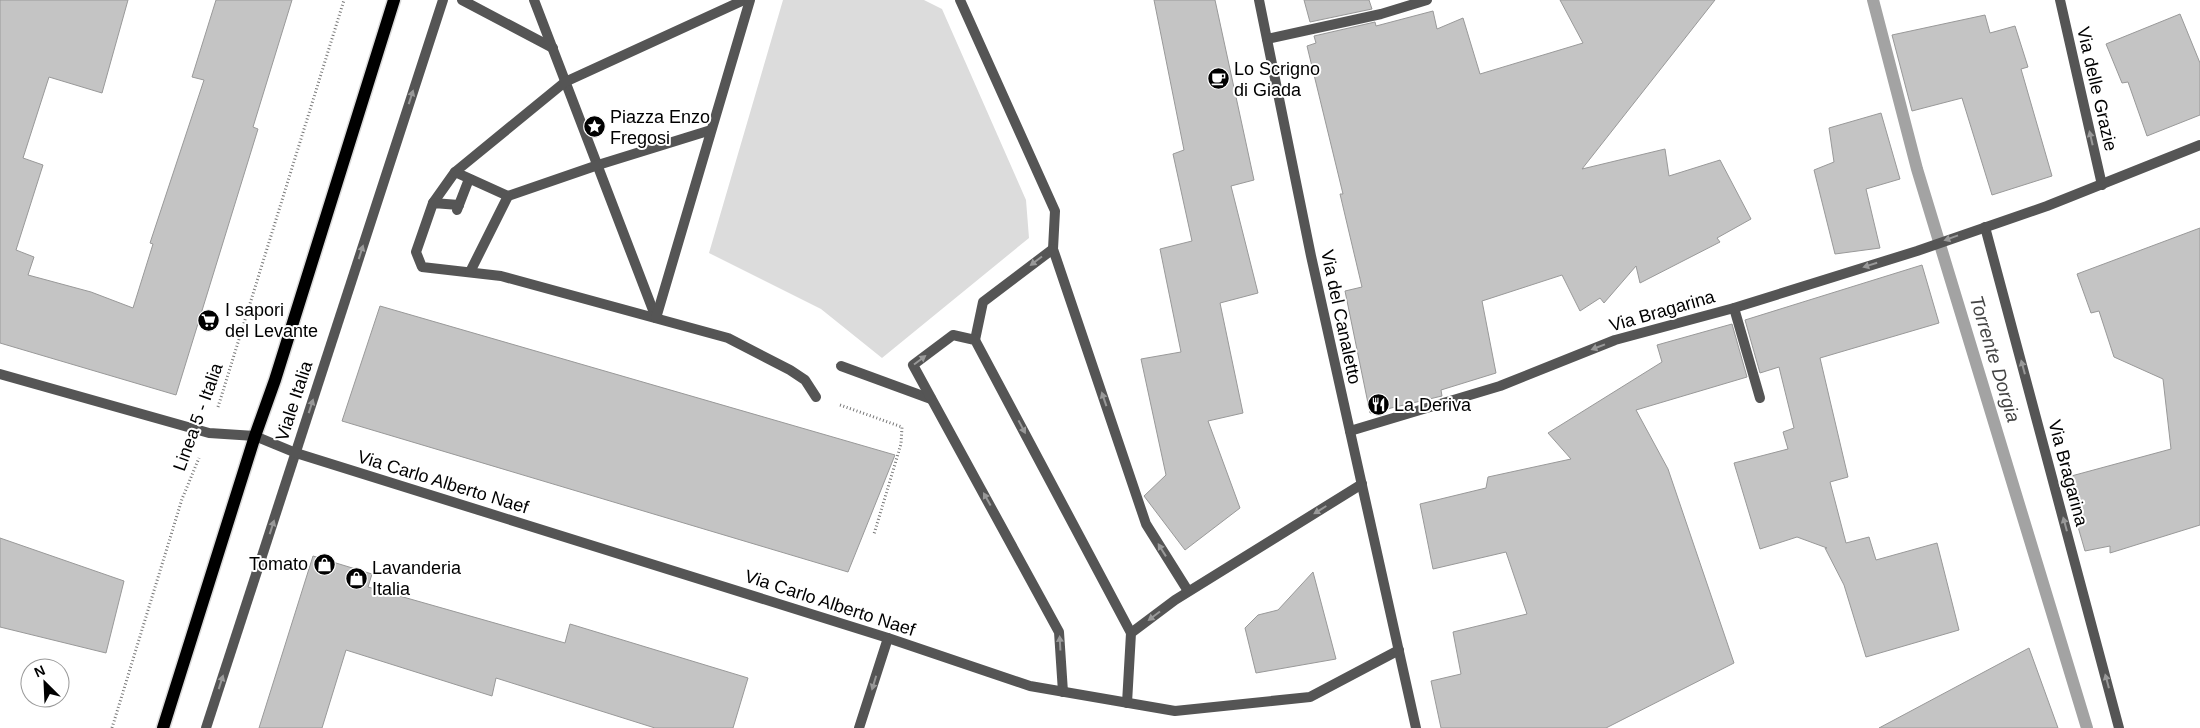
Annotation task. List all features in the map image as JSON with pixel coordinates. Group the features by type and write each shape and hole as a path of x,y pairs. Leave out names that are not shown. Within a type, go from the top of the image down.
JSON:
{"main road":[{"name":"Viale Italia","path":"163,728 254,436 275,380 394,0"}],"street":[{"name":"Viale Italia","path":"206,728 443,0"},
{"path":"462,0 553,48"},
{"path":"534,0 656,318"},
{"path":"744,0 565,82 455,172 433,203 416,252 422,267 502,276 728,338 790,370 805,380 816,397"},
{"path":"656,318 750,0"},
{"path":"960,0 1055,210 1053,249 1146,524 1188,591"},
{"name":"Via del Canaletto","path":"1259,0 1311,256 1416,728"},
{"path":"1267,39 1381,14 1427,0"},
{"name":"Via delle Grazie","path":"2060,0 2102,185"},
{"path":"455,172 508,196 598,165 711,130"},
{"name":"Via Bragarina","path":"1350,431 1500,386 1615,340 1734,308 1917,250 2102,185 2200,145"},
{"path":"433,203 458,207 469,179"},
{"path":"470,272 508,196"},
{"name":"Via Bragarina","path":"1985,227 2119,728"},
{"path":"1053,249 983,302 975,340 1131,633 1128,703"},
{"path":"1734,308 1760,398"},
{"path":"975,340 953,335 913,365 1059,632 1062,692"},
{"path":"841,366 932,399"},
{"name":"Via Carlo Alberto Naef","path":"0,374 209,434 254,436 296,453 888,638 1030,686 1175,711 1310,697 1399,650"},
{"path":"1131,633 1188,591 1362,484"},
{"path":"859,728 888,638"}],"path":[{"name":"Linea 5 - Italia","path":"112,728 182,499 209,434 344,0"},
{"path":"816,397 902,428 901,444 874,534"}],"shaded area":[{"path":"783,0 924,0 942,9 1026,200 1029,238 882,358 821,309 709,253"}],"building":[{"path":"0,0 128,0 102,93 49,77 23,158 43,165 16,250 34,257 28,275 91,292 133,308 153,244 150,243 204,80 192,77 216,0 292,0 253,127 258,129 176,395 0,343"},
{"path":"1154,0 1215,0 1254,180 1231,186 1258,293 1220,303 1243,413 1208,421 1240,508 1185,550 1144,496 1166,475 1141,359 1181,352 1160,249 1192,241 1173,154 1184,150"},
{"path":"1304,0 1369,0 1372,9 1310,22"},
{"path":"1560,0 1715,0 1582,169 1665,149 1669,176 1720,160 1751,219 1717,238 1720,242 1640,283 1636,266 1604,303 1600,298 1580,311 1562,275 1482,301 1496,373 1441,390 1442,396 1370,413 1345,291 1362,287 1340,194 1343,194 1307,46 1316,43 1314,36 1375,22 1376,26 1433,11 1437,29 1463,18 1480,74 1583,43"},
{"path":"2180,14 2200,63 2200,115 2147,136 2128,82 2122,83 2106,44"},
{"path":"1985,15 1990,33 2015,26 2028,67 2021,69 2052,176 1992,195 1962,98 1912,111 1892,35"},
{"path":"1881,113 1900,179 1866,189 1880,248 1835,254 1814,170 1834,162 1829,128"},
{"path":"2200,228 2200,525 2110,553 2110,546 2085,551 2064,478 2171,449 2163,379 2114,357 2099,311 2091,313 2077,274"},
{"path":"1922,265 1939,323 1820,358 1848,477 1830,482 1846,543 1869,537 1876,560 1937,543 1959,630 1866,657 1844,585 1825,548 1827,548 1797,537 1760,549 1734,463 1788,449 1783,432 1794,428 1779,367 1760,373 1745,320"},
{"path":"380,306 895,455 848,572 342,421"},
{"path":"1732,324 1747,377 1636,410 1668,469 1734,663 1606,728 1441,728 1431,681 1461,674 1453,632 1527,614 1506,552 1433,569 1420,504 1486,488 1488,477 1571,459 1548,433 1662,362 1657,345"},
{"path":"0,538 124,581 106,653 0,627"},
{"path":"313,556 372,574 368,587 565,643 570,624 748,678 733,728 655,728 496,678 492,696 346,650 322,728 259,728"},
{"path":"1313,572 1336,659 1256,673 1245,628 1258,615 1278,610"},
{"path":"2029,648 2058,728 1879,728"}],"waterway":[{"name":"Torrente Dorgia","path":"1873,0 1917,169 2087,728"}],"place":[{"name":"Lo Scrigno di Giada","path":"1218,79"},
{"name":"Piazza Enzo Fregosi","path":"594,127"},
{"name":"I sapori del Levante","path":"209,320"},
{"name":"La Deriva","path":"1378,405"},
{"name":"Tomato","path":"324,564"},
{"name":"Lavanderia Italia","path":"356,578"}]}
